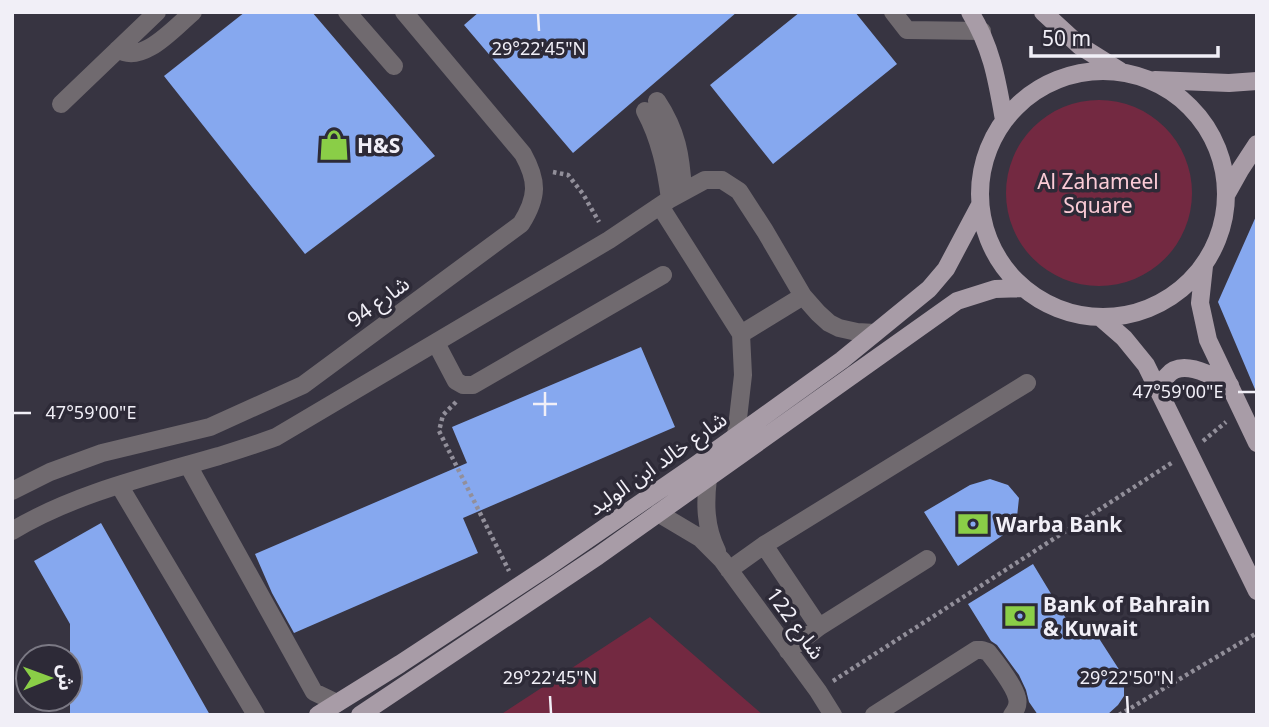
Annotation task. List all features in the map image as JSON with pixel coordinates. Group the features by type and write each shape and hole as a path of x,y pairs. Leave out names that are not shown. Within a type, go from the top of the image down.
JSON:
{"main road":[{"path":"970,12 982,31 992,58 1004,120"},
{"path":"1043,12 1080,46 1120,71"},
{"path":"1094,70 1120,71 1151,80 1177,94 1198,115 1213,139 1223,166 1226,195 1224,220 1216,244 1204,266 1188,284 1169,299 1148,309 1125,316 1101,318 1059,310 1022,288 998,259 989,242 980,205 981,175 989,146 1004,120 1022,100 1043,85 1068,75 1094,70"},
{"path":"1151,80 1229,83 1257,81"},
{"path":"1226,195 1257,144"},
{"name":"شارع خالد ابن الوليد","path":"318,715 549,566 842,360 929,289 946,268 980,205"},
{"path":"1204,266 1200,303 1208,340 1257,443"},
{"name":"شارع خالد ابن الوليد","path":"360,715 543,594 957,302 995,289 1022,288"},
{"path":"1101,318 1124,338 1146,365 1257,591"},
{"path":"1158,391 1168,373 1181,369 1201,371 1230,386"}],"street":[{"path":"61,104 157,12"},
{"path":"118,49 132,55 141,52 157,43 193,12"},
{"path":"347,12 394,66"},
{"path":"404,12 523,154 531,169"},
{"path":"893,12 907,30 982,31"},
{"path":"651,106 664,112 675,136 681,162 671,199 741,334 744,357 743,392 736,436"},
{"name":"شارع 94","path":"12,491 50,472 102,453 209,427 303,384 521,223 531,209 535,190 531,169"},
{"path":"12,531 67,504 119,485 276,438 705,180 722,180 739,191 803,296 823,318 839,328 875,333"},
{"path":"436,343 456,381 463,385 473,385 663,275"},
{"path":"741,334 803,296"},
{"path":"725,565 764,545 1027,383"},
{"path":"188,465 314,692 337,703"},
{"name":"شارع 122","path":"708,478 706,508 713,544 725,565 833,715"},
{"path":"119,485 256,715"},
{"name":"شارع 122","path":"658,513 700,538 725,565"},
{"path":"764,545 819,627"},
{"path":"788,651 819,627 927,559"},
{"path":"874,715 976,650 982,650 992,657 1017,697 1018,706 1012,715"}],"path":[{"path":"531,169 568,175 583,194 608,240"},
{"path":"463,385 456,402 443,415 439,431 509,570"},
{"path":"818,691 1189,452 1241,410"},
{"path":"1119,715 1257,633"}],"green space":[{"name":"Al Zahameel Square","path":"1099,100 1135,107 1165,127 1185,157 1192,193 1185,229 1165,259 1135,279 1099,286 1063,279 1033,259 1013,229 1006,193 1013,157 1033,127 1063,107"},
{"path":"650,617 763,715 500,715"}],"building":[{"path":"245,12 312,12 435,156 305,254 164,76"},
{"path":"479,12 737,12 573,153 464,25"},
{"path":"800,12 855,12 897,64 773,164 710,85"},
{"path":"1257,214 1257,394 1218,302"},
{"path":"641,347 675,427 463,518 478,553 294,633 255,554 467,463 452,427"},
{"name":"Warba Bank","path":"990,479 1008,485 1019,498 1017,517 1009,531 958,566 924,512 970,485"},
{"path":"101,523 210,715 70,715 84,713 84,643 70,643 70,624 34,561"},
{"path":"1033,564 1076,635 1091,626 1120,671 1124,682 1124,696 1107,715 1038,715 1029,702 1019,675 991,641 968,604"}],"place":[{"name":"H&S","path":"334,145"},
{"name":"Warba Bank","path":"973,524"},
{"name":"Bank of Bahrain & Kuwait","path":"1020,616"}]}
